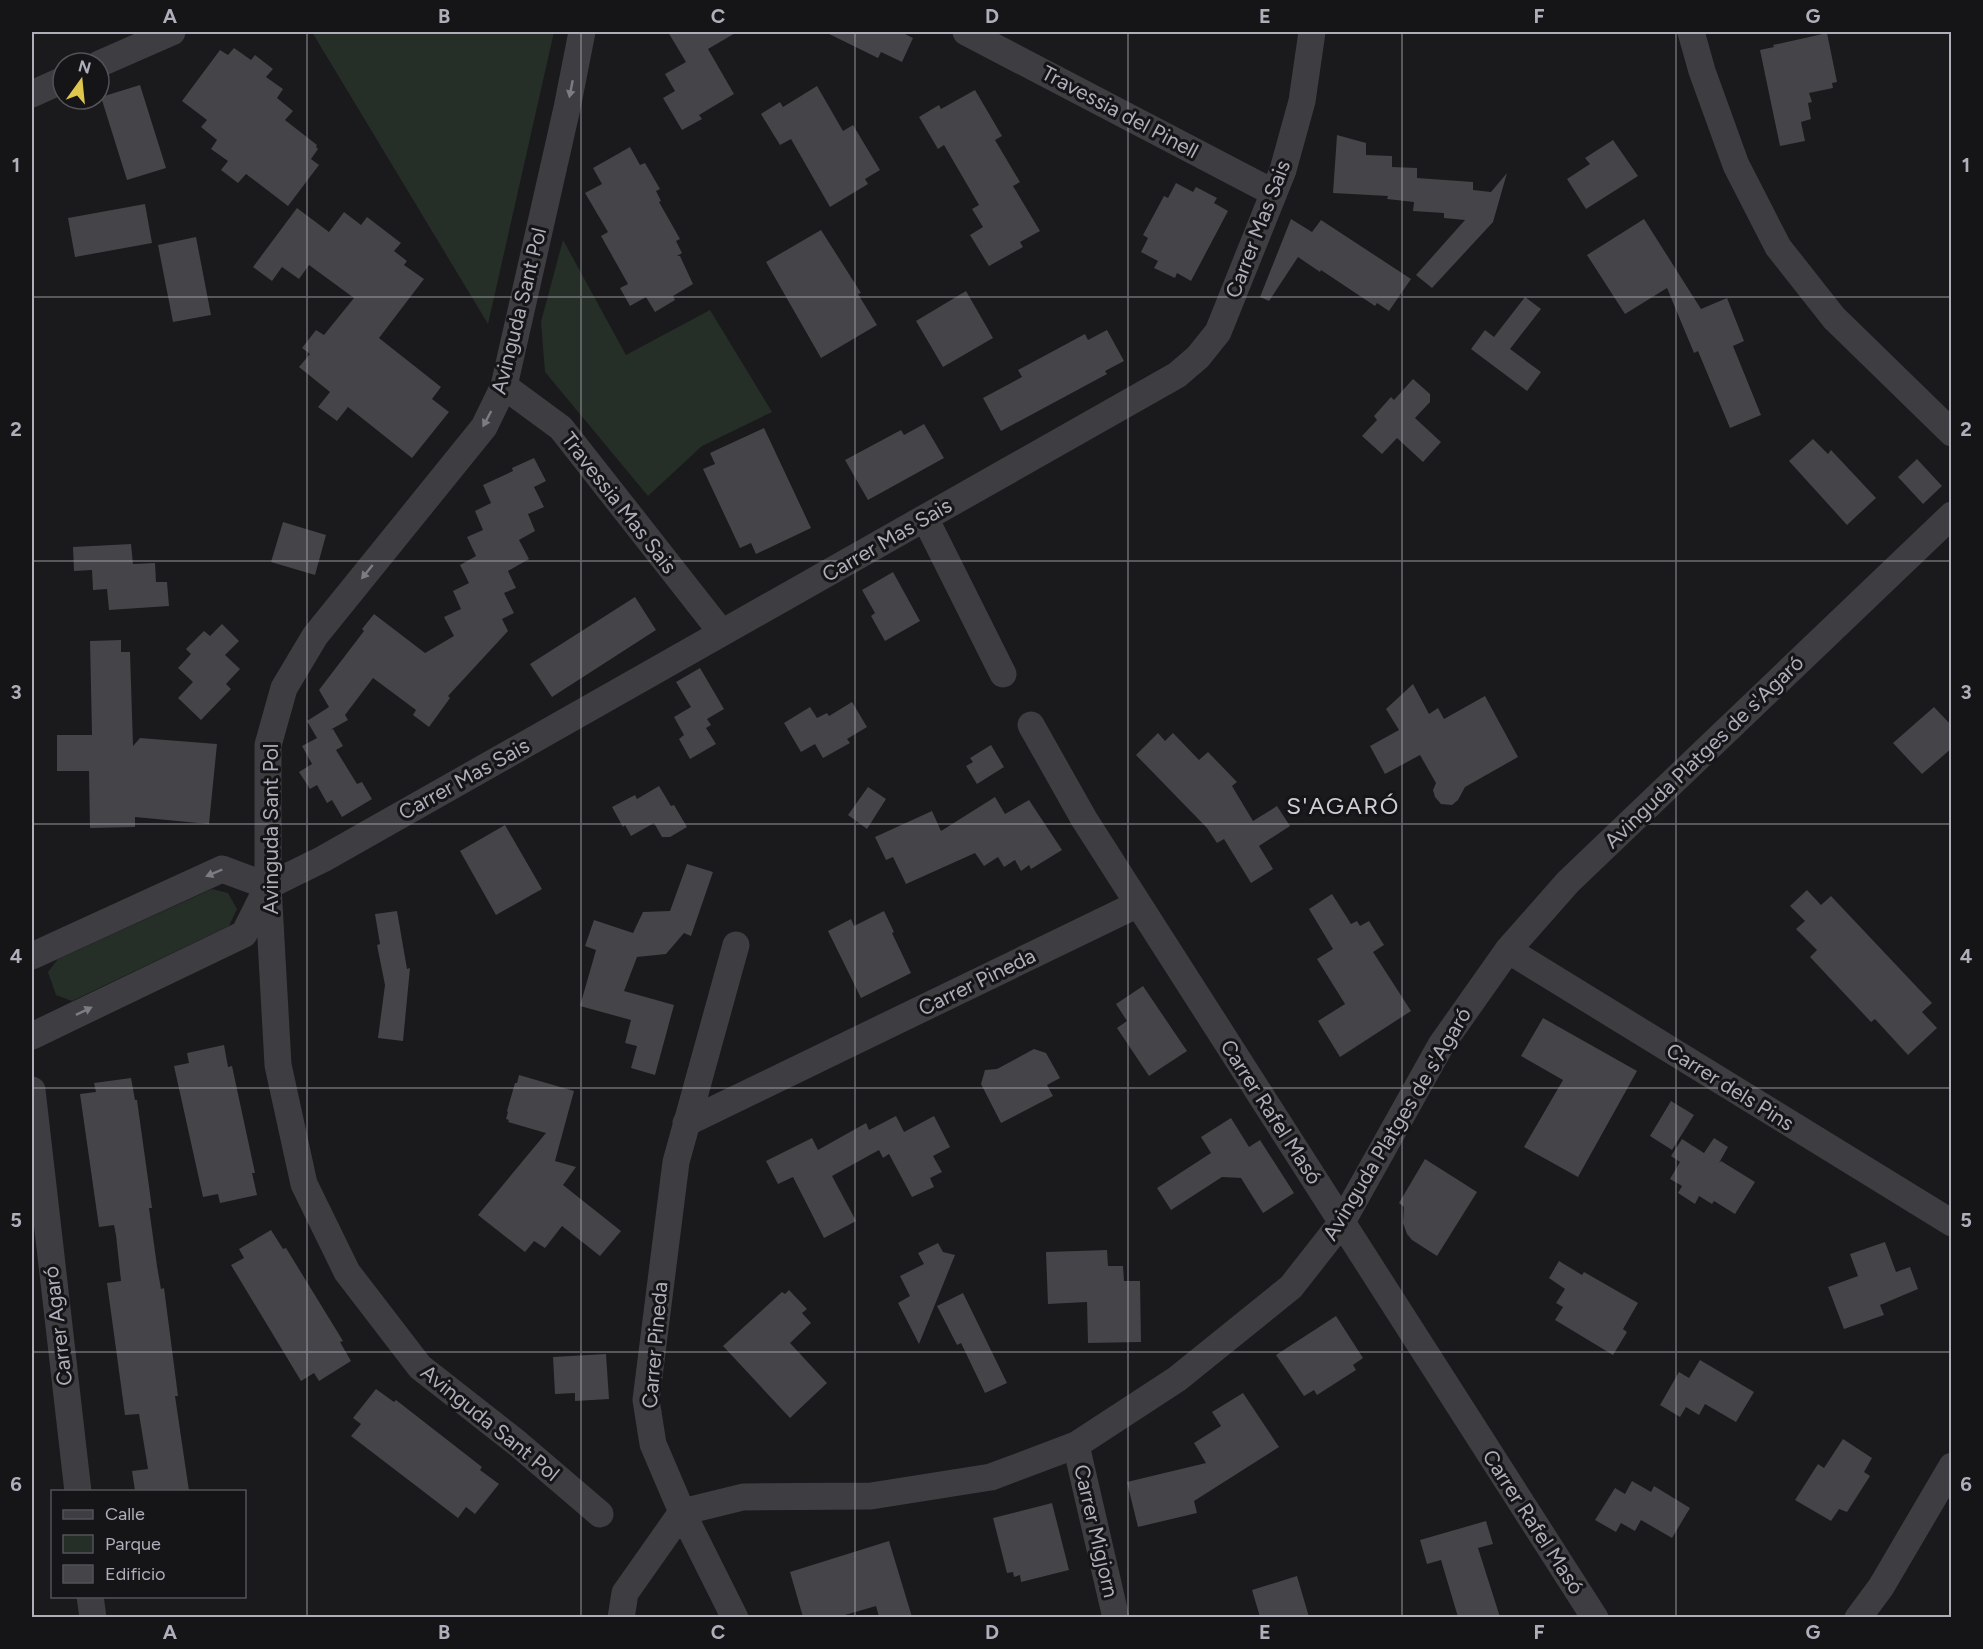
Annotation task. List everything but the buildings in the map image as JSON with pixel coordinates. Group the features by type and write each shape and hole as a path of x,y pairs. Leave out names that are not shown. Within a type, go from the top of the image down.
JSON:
{"street":[{"path":"111,59 172,32"},
{"name":"Avinguda Sant Pol","path":"582,32 504,386 484,427 315,636 284,688 268,745 268,886 278,1065 304,1184 347,1272 420,1367 517,1443 600,1514"},
{"name":"Travessia del Pinell","path":"966,32 1274,193"},
{"name":"Carrer Mas Sais","path":"268,886 323,858 1177,375 1198,357 1218,332 1274,193 1283,170 1302,101 1312,32"},
{"path":"1691,32 1702,71 1736,165 1778,247 1834,318 1952,433"},
{"path":"32,94 51,85"},
{"name":"Travessia Mas Sais","path":"504,386 561,429 722,633"},
{"name":"Avinguda Platges de s'Agaró","path":"682,1512 743,1497 871,1497 991,1477 1076,1445 1177,1379 1291,1287 1342,1222 1441,1045 1508,950 1568,882 1952,515"},
{"path":"925,519 1003,674"},
{"name":"Carrer Rafel Masó","path":"1031,726 1084,819 1595,1617"},
{"path":"32,956 222,869 268,886 244,934 32,1036"},
{"name":"Carrer Pineda","path":"686,1123 1138,904"},
{"name":"Carrer Pineda","path":"735,1617 682,1512 653,1444 646,1400 676,1162 736,945"},
{"name":"Carrer dels Pins","path":"1508,950 1952,1223"},
{"name":"Carrer Agaró","path":"32,1090 78,1490"},
{"name":"Carrer Migjorn","path":"1076,1445 1116,1617"},
{"path":"1858,1617 1881,1587 1950,1476"},
{"path":"621,1617 625,1593 682,1512"},
{"path":"90,1598 93,1617"}],"green space":[{"path":"312,32 554,32 488,324"},
{"path":"563,240 626,355 710,310 772,412 702,446 648,496 545,372 541,322"},
{"path":"212,889 228,893 237,909 229,926 72,1001 56,995 48,972 58,959"}],"district":[{"name":"S'AGARÓ","path":"1343,806"}]}
